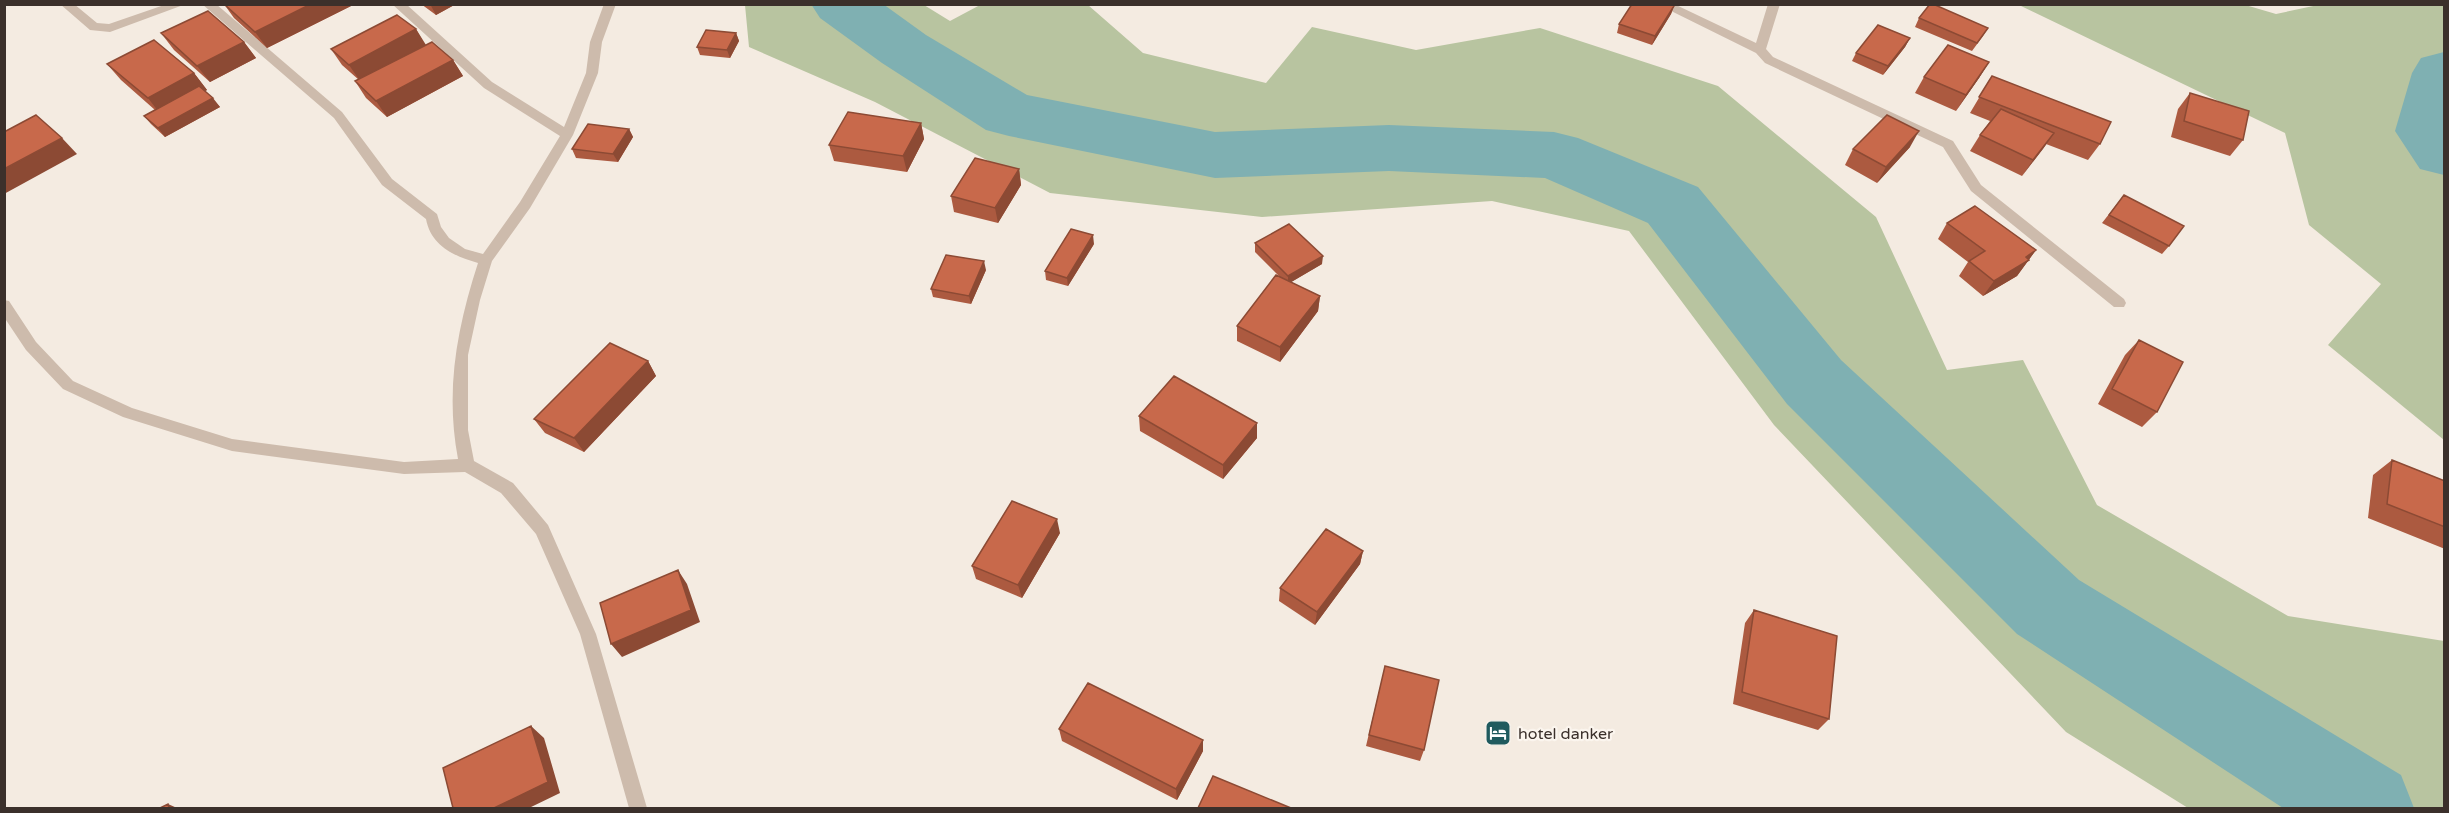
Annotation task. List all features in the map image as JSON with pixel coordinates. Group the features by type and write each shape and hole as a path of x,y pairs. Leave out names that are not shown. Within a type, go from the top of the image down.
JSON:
{"street":[{"path":"66,4 94,27 110,28 180,4"},
{"path":"208,4 338,115 387,182 432,217 434,228 444,242 461,253 486,260"},
{"path":"398,4 488,85 567,135"},
{"path":"467,465 460,430 461,355 473,300 486,260 525,205 567,135 592,73 596,42 610,4"},
{"path":"1662,4 1760,50 1769,60 1948,144 1958,153 1966,177 1976,188 2119,303"},
{"path":"1760,50 1774,4"},
{"path":"4,305 31,346 68,385 128,413 232,445 334,461 404,468 467,465 507,489 542,530 588,634 638,808"}],"green space":[{"path":"2242,4 2276,14 2318,5 2444,5 2444,440 2328,345 2381,284 2309,225 2285,133 2019,5"},
{"path":"745,5 924,5 950,21 980,5 1088,5 1143,53 1266,83 1312,27 1416,50 1540,28 1718,86 1876,217 1947,370 2023,360 2097,505 2288,616 2444,641 2444,808 2188,808 2066,732 1774,425 1629,231 1492,201 1262,217 1050,193 875,102 749,47"}],"building":[{"path":"224,4 311,4 255,32"},
{"path":"1632,4 1671,4 1674,6 1655,36 1619,24"},
{"path":"1930,4 1988,28 1977,43 1919,18"},
{"path":"208,11 244,42 197,66 161,33"},
{"path":"397,15 416,29 349,65 331,49"},
{"path":"1878,25 1910,38 1888,66 1856,53"},
{"path":"706,30 736,33 727,50 697,47"},
{"path":"154,40 194,73 148,98 107,64"},
{"path":"432,42 453,60 376,101 355,81"},
{"path":"1948,45 1989,62 1966,95 1924,77"},
{"path":"1992,76 2111,122 2100,144 1979,97"},
{"path":"199,86 213,98 158,128 144,116"},
{"path":"2190,93 2249,111 2243,140 2184,121"},
{"path":"2001,109 2054,133 2033,160 1980,135"},
{"path":"848,112 921,123 903,156 829,145"},
{"path":"36,115 62,138 4,169 4,132"},
{"path":"1887,115 1919,131 1886,167 1853,149"},
{"path":"588,124 629,129 613,154 572,149"},
{"path":"975,158 1019,169 995,208 951,196"},
{"path":"2124,195 2184,226 2169,246 2109,215"},
{"path":"1975,206 2036,250 2026,257 2029,260 1994,281 1969,261 1985,251 1947,223"},
{"path":"1289,224 1323,256 1288,276 1255,243"},
{"path":"1071,229 1093,235 1067,278 1045,271"},
{"path":"946,255 984,261 969,296 931,289"},
{"path":"1276,275 1320,296 1280,347 1237,326"},
{"path":"2139,340 2183,362 2157,412 2112,389"},
{"path":"610,343 648,361 574,438 534,419"},
{"path":"1174,376 1257,423 1223,465 1139,416"},
{"path":"2392,460 2445,481 2445,527 2387,504"},
{"path":"1012,501 1057,519 1018,585 972,566"},
{"path":"1326,529 1363,551 1317,612 1280,588"},
{"path":"678,570 691,610 611,644 600,603"},
{"path":"1754,610 1837,636 1829,719 1742,692"},
{"path":"1385,666 1439,680 1424,750 1369,735"},
{"path":"1088,683 1203,740 1176,789 1059,729"},
{"path":"531,726 548,782 494,808 453,808 443,768"},
{"path":"1213,776 1291,808 1198,808"}],"waterway":[{"path":"841,4 904,49 1009,114 1215,155 1389,148 1554,155 1673,205 1814,382 2048,607 2367,808"},
{"path":"2444,73 2428,131 2444,152"}],"place":[{"name":"hotel danker","path":"1498,733"}]}
